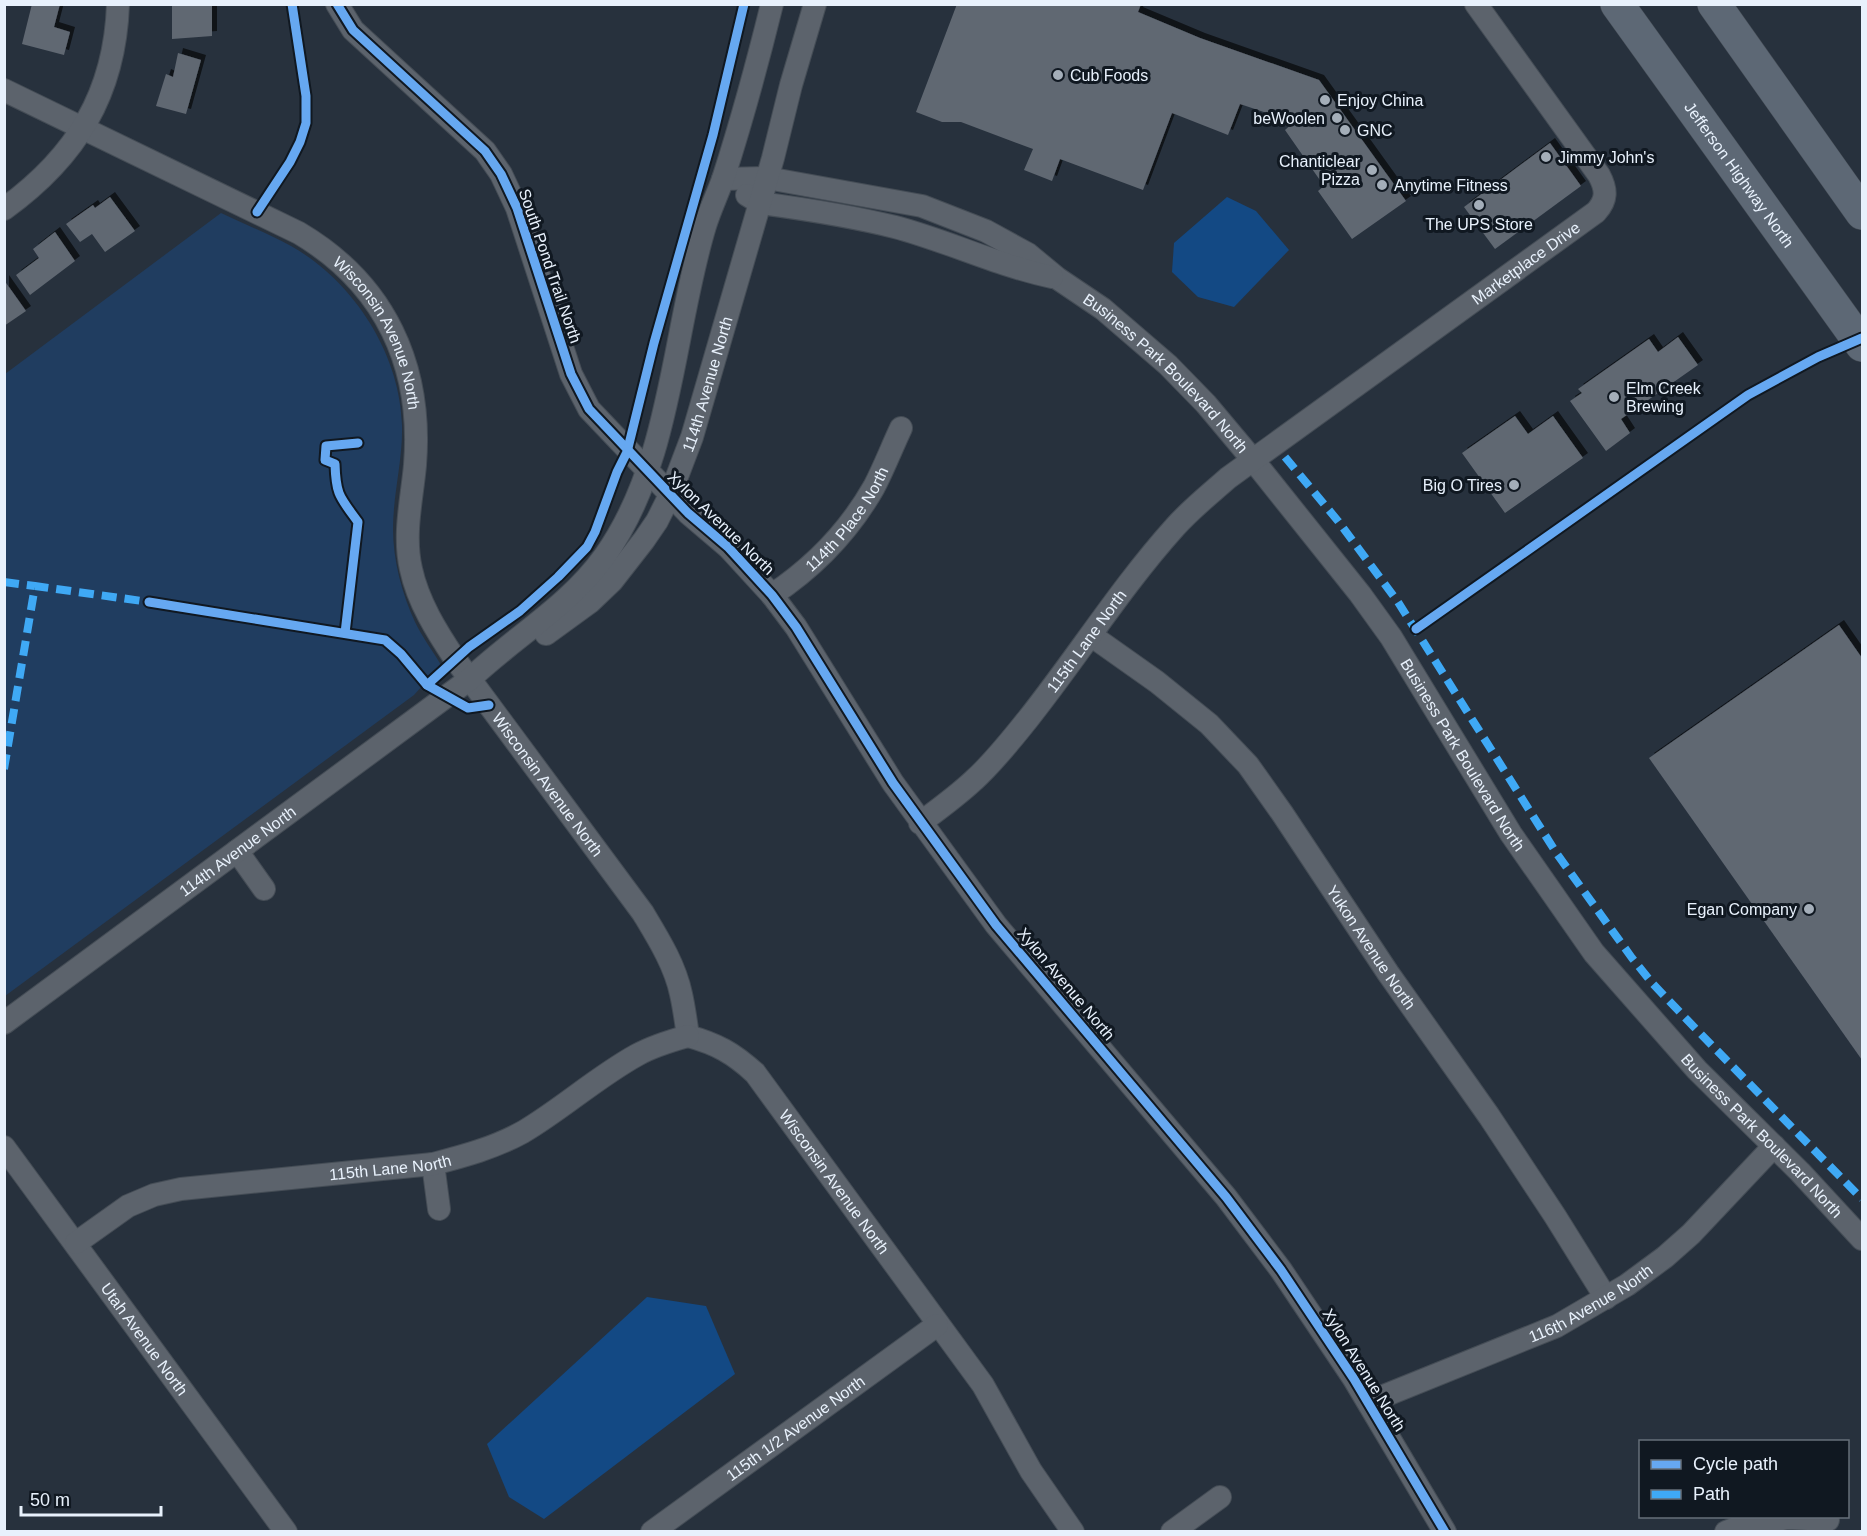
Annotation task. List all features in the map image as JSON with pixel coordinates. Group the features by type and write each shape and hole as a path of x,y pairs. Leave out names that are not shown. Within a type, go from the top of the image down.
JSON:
{"highway":[{"name":"Jefferson Highway North","path":"1617,4 1863,345"},
{"path":"1714,4 1863,213"}],"street":[{"path":"4,209 42,180 62,159 83,128 98,100 111,63 118,4"},
{"name":"South Pond Trail North","path":"337,4 353,30 484,151 501,174 517,208 564,354 580,393 600,423 646,471"},
{"name":"114th Avenue North","path":"4,1023 470,678 572,595 592,572 627,518 646,471 663,413 705,225 723,179 772,4"},
{"name":"114th Avenue North","path":"470,678 494,670 511,660 590,602 612,581 657,521 670,495 692,437 760,203 814,4"},
{"name":"Marketplace Drive","path":"1253,460 1596,212 1603,204 1606,193 1599,175 1476,4"},
{"name":"Wisconsin Avenue North","path":"4,90 300,233 317,243 343,264 357,277 375,300 402,354 412,385 417,424 408,524 411,569 422,602 438,633 643,913 671,963 681,992 688,1036 711,1042 735,1055 755,1073 983,1385 1030,1471 1073,1532"},
{"name":"Business Park Boulevard North","path":"723,179 767,177 922,206 986,231 1028,254 1057,278 1103,309 1168,365 1206,404 1253,460 1325,548 1391,637 1511,834 1594,953 1697,1070 1863,1239"},
{"name":"Business Park Boulevard North","path":"723,179 760,203 895,227 1020,270 1057,278"},
{"name":"114th Place North","path":"772,595 801,574 841,534 874,486 901,428"},
{"name":"115th Lane North","path":"920,823 948,803 1003,750 1092,636 1129,581 1176,526 1210,494 1253,460"},
{"name":"Xylon Avenue North","path":"646,471 688,513 729,547 772,595 796,627 920,823 996,925 1226,1197 1281,1270 1368,1402 1445,1532"},
{"name":"Yukon Avenue North","path":"1092,636 1157,682 1209,724 1248,765 1388,973 1490,1116 1606,1298"},
{"path":"237,851 264,889"},
{"name":"115th Lane North","path":"76,1243 128,1206 181,1189 433,1164 469,1155 497,1145 543,1119 636,1056 659,1045 688,1036"},
{"name":"116th Avenue North","path":"1368,1402 1557,1326 1606,1298 1642,1274 1690,1234 1774,1146"},
{"name":"Utah Avenue North","path":"4,1147 286,1532"},
{"path":"433,1164 439,1209"},
{"name":"115th 1/2 Avenue North","path":"652,1532 937,1324"},
{"path":"1172,1532 1220,1497"},
{"path":"1726,1532 1739,1527 1788,1518 1828,1520"}],"shaded area":[{"path":"1227,197 1256,211 1289,250 1234,307 1198,297 1172,272 1174,243"},
{"path":"221,213 291,246 313,261 353,299 382,346 393,372 402,425 393,516 393,541 397,565 402,588 415,622 441,665 414,695 5,996 5,374"},
{"path":"647,1297 706,1306 735,1374 544,1519 509,1497 487,1444"}],"building":[{"path":"32,4 60,4 54,27 70,32 64,55 22,44"},
{"name":"Cub Foods","path":"957,4 1141,4 1138,12 1200,38 1319,80 1406,201 1352,239 1318,191 1324,186 1285,130 1294,122 1240,104 1228,135 1172,113 1143,190 1060,159 1052,181 1024,170 1033,149 961,122 942,122 916,112"},
{"path":"172,5 212,5 212,36 172,39"},
{"path":"178,53 201,60 186,114 156,106 166,74 173,77"},
{"path":"1550,143 1581,186 1495,249 1464,207"},
{"path":"110,197 135,231 105,252 92,234 80,242 66,224 93,205 95,208"},
{"path":"55,232 75,261 30,295 16,275 39,258 33,249"},
{"path":"4,280 26,311 4,326"},
{"name":"Elm Creek Brewing","path":"1678,337 1698,365 1621,419 1630,433 1606,451 1570,401 1582,393 1578,389 1649,339 1658,352"},
{"name":"Big O Tires","path":"1515,416 1528,434 1553,416 1583,458 1505,513 1462,453"},
{"name":"Egan Company","path":"1839,625 1862,658 1862,1060 1649,758"}],"marked path":[{"path":"1285,457 1338,521 1398,602 1557,854 1632,958 1694,1027 1862,1199"},
{"path":"4,582 35,586"},
{"path":"4,769 35,586 149,602"}],"cycle path":[{"path":"257,212 290,162 306,123 306,96 292,4"},
{"path":"337,4 353,30 485,151 501,174 517,208 571,374 589,409 688,513 728,547 772,595 796,627 893,783 996,925 1226,1197 1281,1270 1354,1379 1445,1532"},
{"path":"427,685 469,647 520,611 558,577 587,547 595,532 617,472 627,452 654,343 713,135 744,4"},
{"path":"1416,629 1748,395 1818,357 1862,338"},
{"path":"345,633 358,522 340,496 336,483 335,464 325,460 326,446 358,443"},
{"path":"149,602 385,640 401,654 427,685 468,708 489,705"}],"place":[{"name":"Cub Foods","path":"1058,75"},
{"name":"Enjoy China","path":"1325,100"},
{"name":"beWoolen","path":"1337,118"},
{"name":"GNC","path":"1345,130"},
{"name":"Jimmy John's","path":"1546,157"},
{"name":"Chanticlear Pizza","path":"1372,170"},
{"name":"Anytime Fitness","path":"1382,185"},
{"name":"The UPS Store","path":"1479,205"},
{"name":"Elm Creek Brewing","path":"1614,397"},
{"name":"Big O Tires","path":"1514,485"},
{"name":"Egan Company","path":"1809,909"}]}
